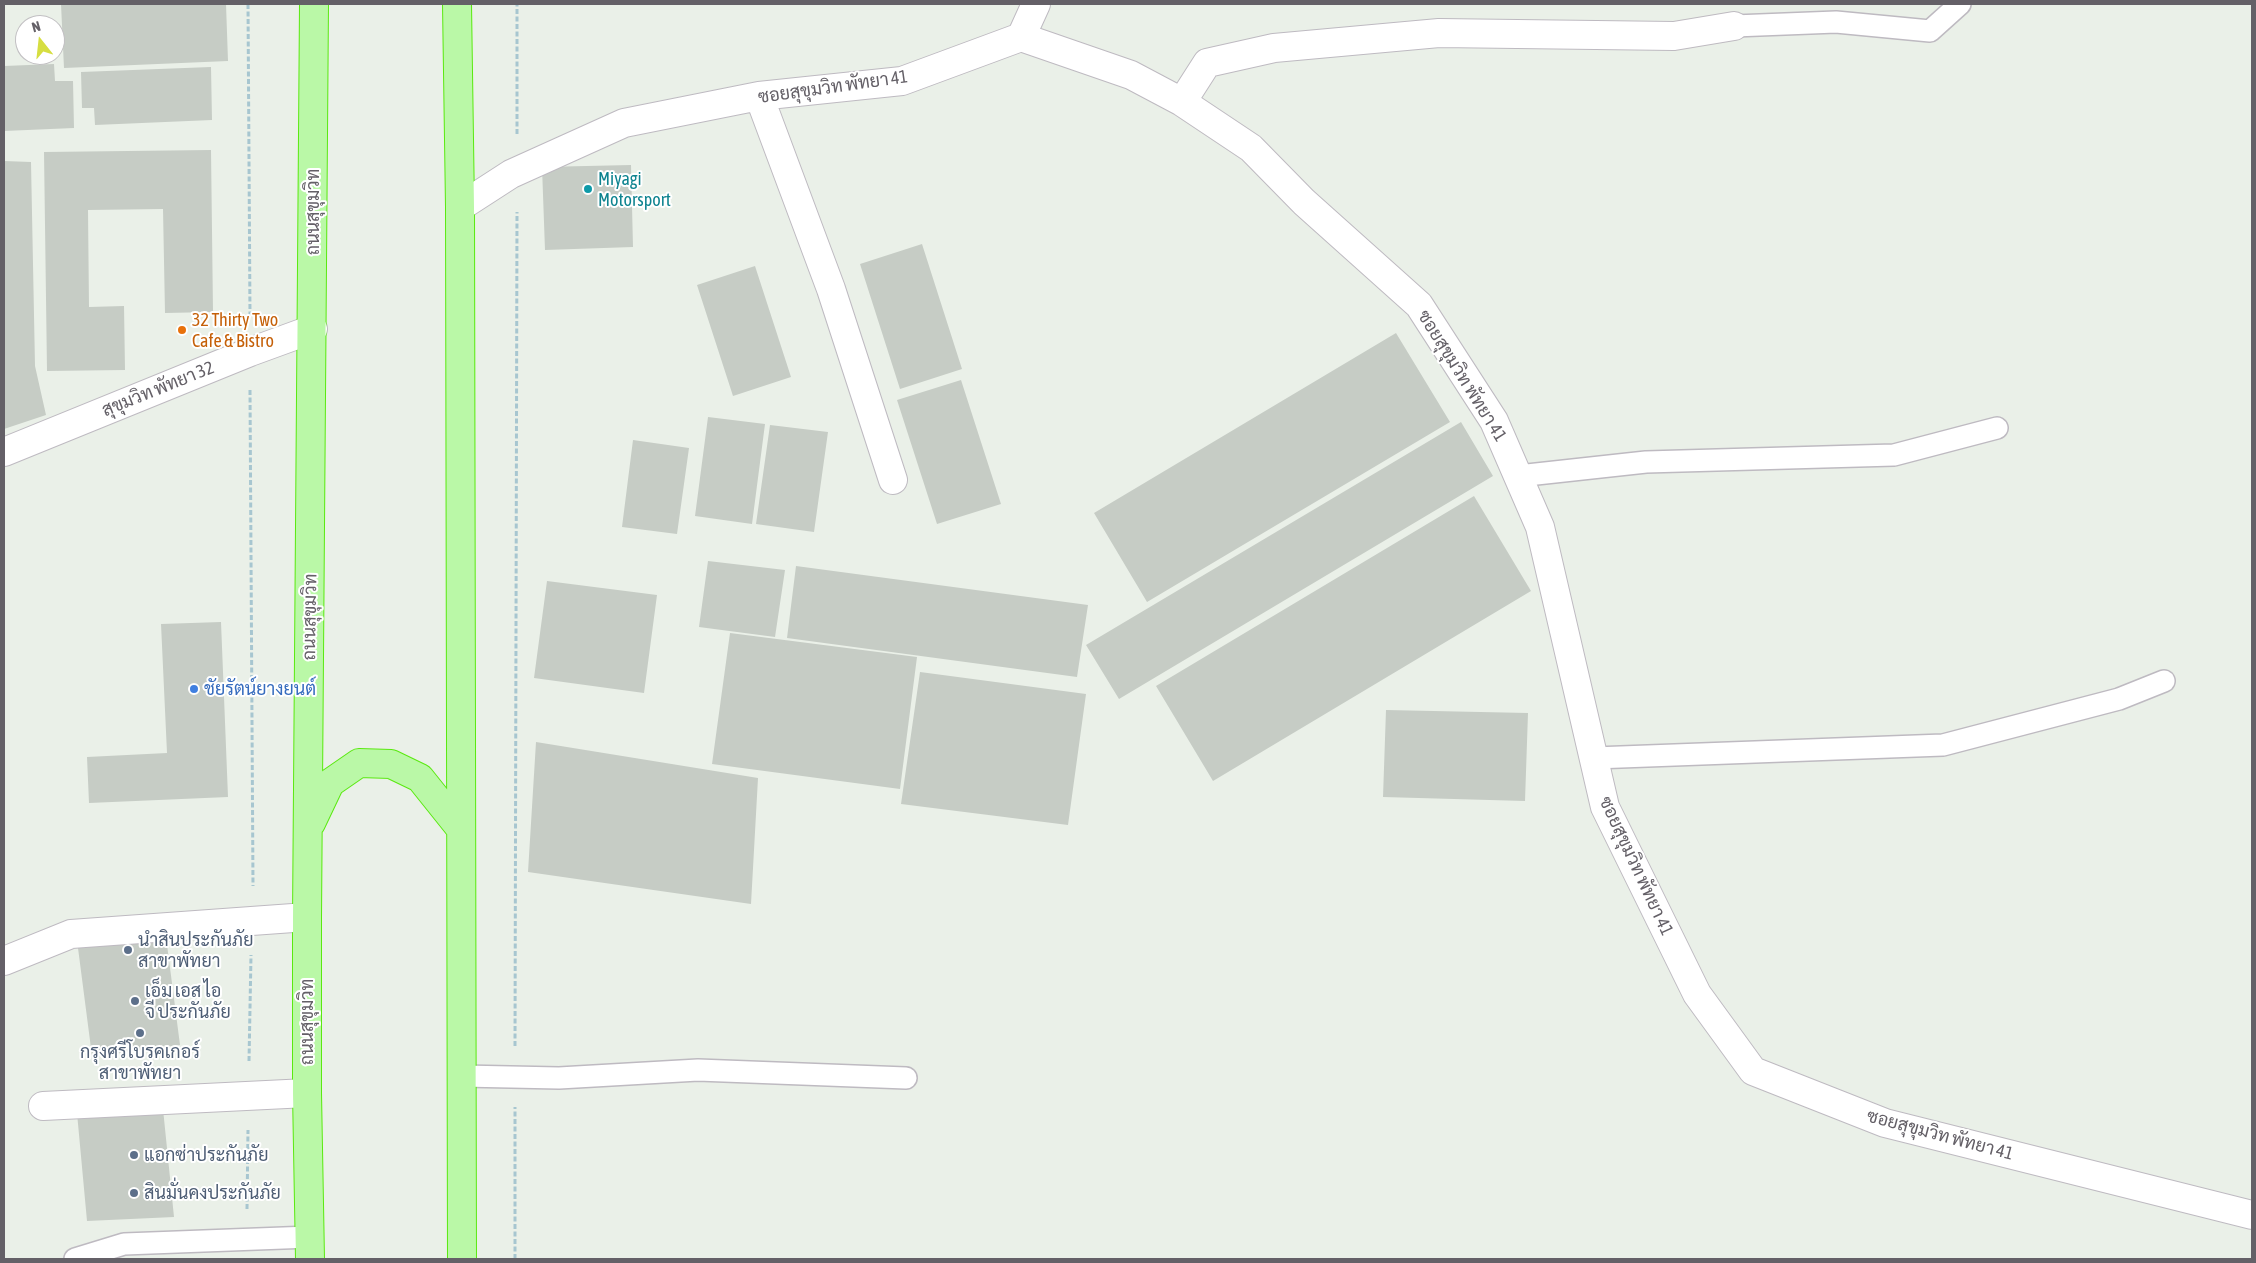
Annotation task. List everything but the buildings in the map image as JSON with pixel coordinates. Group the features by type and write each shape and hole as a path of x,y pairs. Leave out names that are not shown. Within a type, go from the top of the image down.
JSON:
{"highway":[{"name":"ถนนสุขุมวิท","path":"310,1248 306,1093 314,4"},
{"path":"457,4 460,207 462,1259"},
{"path":"308,831 330,783 359,763 391,764 420,778 460,828"}],"street":[{"path":"1021,38 1036,4"},
{"path":"1182,102 1207,63 1274,48 1439,33 1674,36 1734,26"},
{"name":"ซอยสุขุมวิท พัทยา 41","path":"460,207 517,171 624,123 759,96 902,81 1021,38 1131,75 1182,102 1251,148 1304,202 1419,305 1494,421 1540,527 1605,806 1696,994 1753,1071 1885,1123 2252,1215"},
{"path":"759,96 831,289 893,480"},
{"name":"สุขุมวิท พัทยา 32","path":"4,452 250,352 313,329"},
{"path":"4,961 72,934 307,917"},
{"path":"43,1106 306,1093"}],"lane":[{"path":"1734,26 1836,22 1930,30 1960,4"},
{"path":"1518,476 1646,462 1894,455 1997,428"},
{"path":"1594,758 1943,746 2119,699 2164,681"},
{"path":"462,1076 559,1078 698,1070 906,1078"},
{"path":"75,1259 124,1244 246,1240 310,1248"}],"path":[{"path":"246,1240 252,921 248,4"},
{"path":"515,1259 517,4"}],"place":[{"name":"Miyagi Motorsport","path":"588,189"},
{"name":"32 Thirty Two Cafe & Bistro","path":"182,330"},
{"name":"ชัยรัตน์ยางยนต์","path":"194,689"},
{"name":"นำสินประกันภัย สาขาพัทยา","path":"128,950"},
{"name":"เอ็ม เอส ไอ จี ประกันภัย","path":"135,1001"},
{"name":"กรุงศรีโบรคเกอร์ สาขาพัทยา","path":"140,1033"},
{"name":"แอกซ่าประกันภัย","path":"134,1155"},
{"name":"สินมั่นคงประกันภัย","path":"134,1193"}]}
